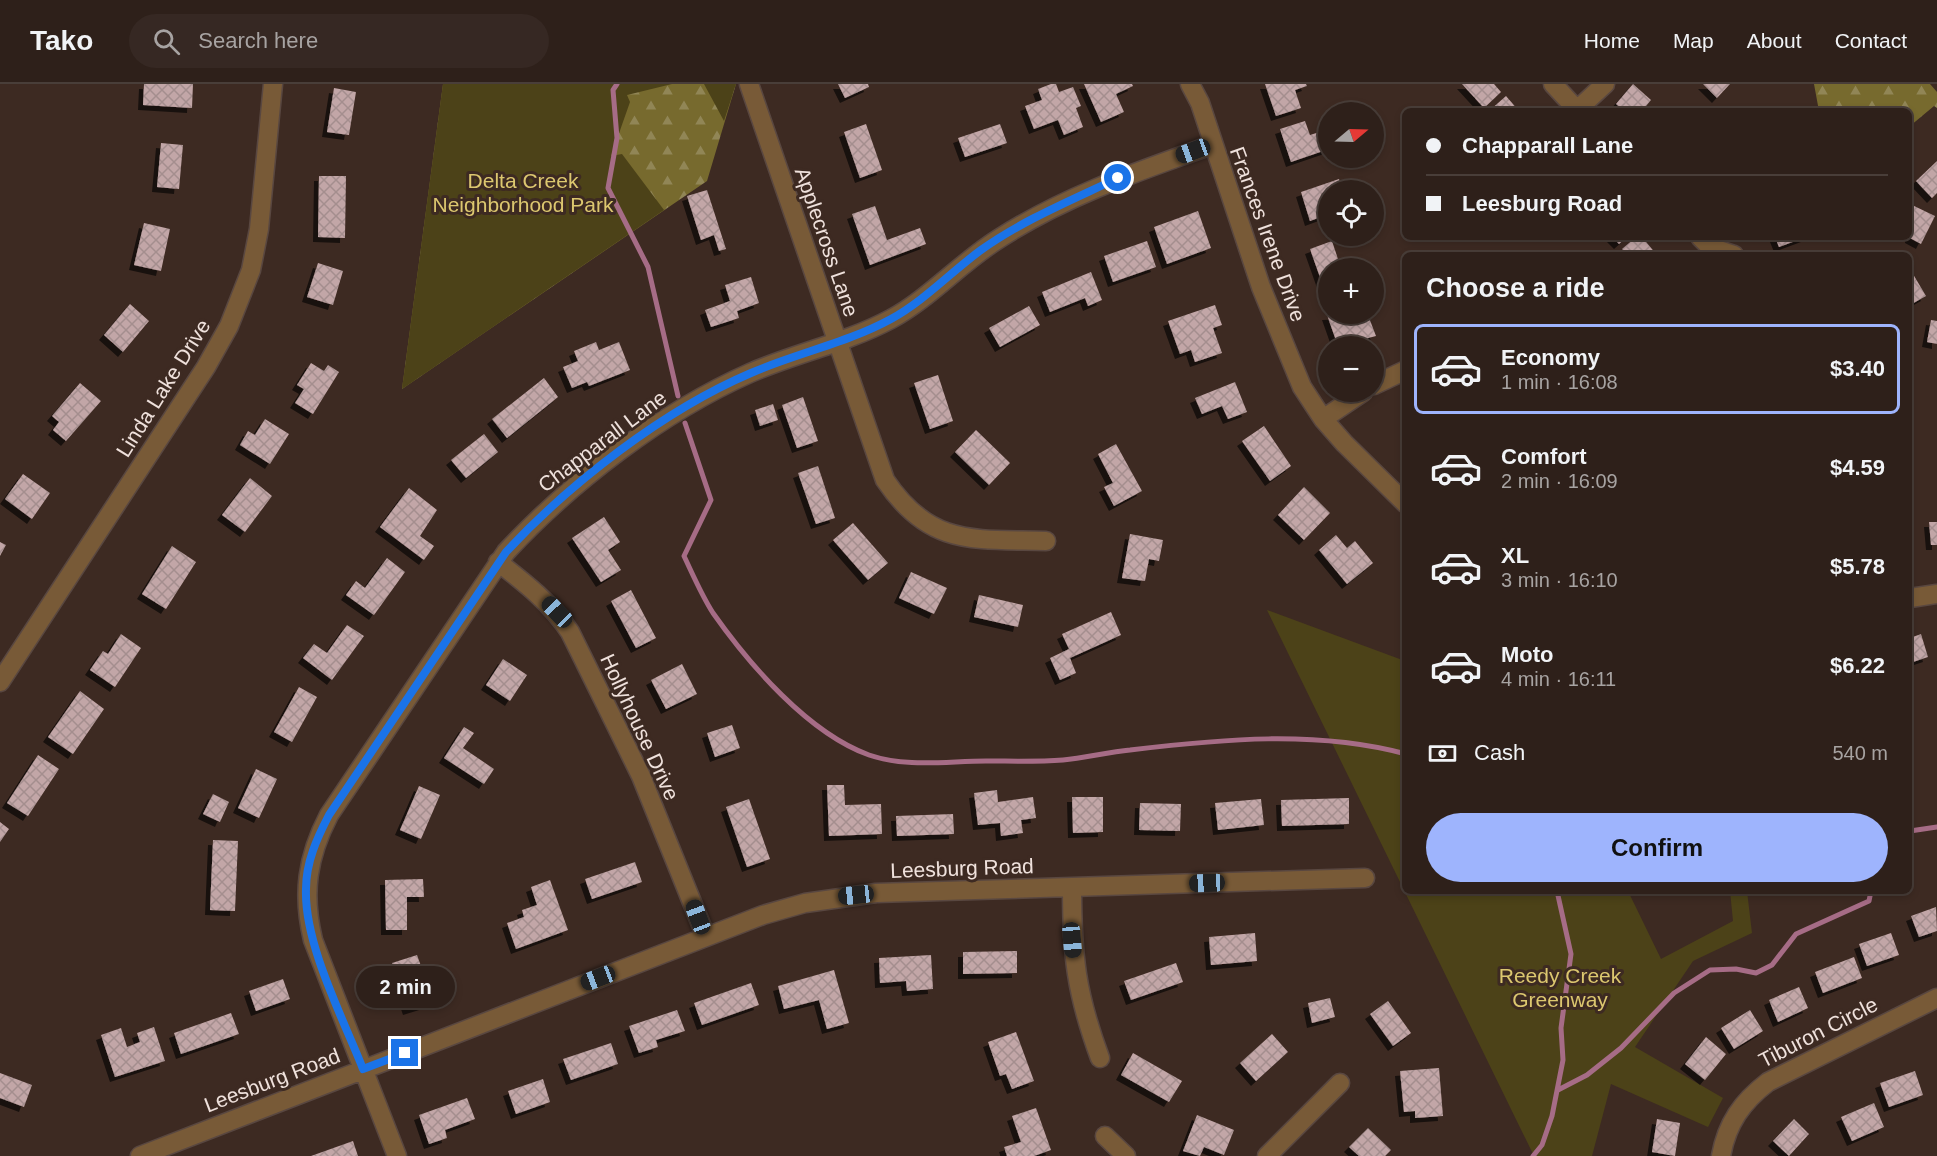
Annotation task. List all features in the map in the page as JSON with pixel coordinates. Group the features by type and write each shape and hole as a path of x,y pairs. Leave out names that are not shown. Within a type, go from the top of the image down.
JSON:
{"street":[{"name":"Linda Lake Drive","path":"0,682 206,367 229,326 245,289 259,229 273,84"},
{"name":"Applecross Lane","path":"749,84 881,469 907,509 926,524 959,537 1046,541"},
{"name":"Frances Irene Drive","path":"1190,84 1200,103 1212,145 1280,338 1302,387 1323,419 1344,443 1402,500"},
{"path":"1553,84 1574,108"},
{"path":"1580,108 1605,84"},
{"name":"Chapparall Lane","path":"397,1156 313,940 307,915 306,888 309,862 317,838 329,815 498,562 536,519 575,485 675,413 750,374 837,342 892,318 981,251 1039,215 1118,178 1212,145"},
{"path":"1703,240 1710,247 1725,252"},
{"path":"1384,380 1402,372"},
{"path":"1323,419 1348,402"},
{"name":"Hollyhouse Drive","path":"498,562 541,595 557,612 570,632 640,776 705,937"},
{"path":"1912,598 1937,594"},
{"name":"Leesburg Road","path":"141,1156 763,915 830,898 876,893 1365,878"},
{"path":"1072,887 1076,980 1085,1018 1100,1058"},
{"name":"Tiburon Circle","path":"1721,1156 1731,1122 1746,1101 1767,1082 1937,998"},
{"path":"1267,1156 1340,1083"},
{"path":"1106,1136 1126,1156"}],"green space":[{"name":"Delta Creek Neighborhood Park","path":"443,84 736,84 707,181 402,389"},
{"name":"Delta Creek Neighborhood Park","path":"443,84 672,84 627,95 630,102 611,156 622,154 664,210 402,389"},
{"path":"704,84 736,84 724,121"},
{"path":"1814,84 1930,84 1937,92 1937,108 1934,106 1912,124 1912,108 1818,108"},
{"name":"Reedy Creek Greenway","path":"1267,610 1402,660 1402,886"},
{"name":"Reedy Creek Greenway","path":"1406,894 1629,894 1661,959 1733,921 1730,894 1747,894 1752,933 1693,961 1635,1047 1723,1098 1708,1127 1611,1084 1592,1156 1534,1156"}],"building":[{"path":"144,84 193,84 192,108 143,105"},
{"path":"838,84 868,84 869,87 845,98"},
{"path":"1056,84 1059,92 1073,87 1081,106 1076,108 1083,127 1064,135 1058,120 1034,129 1025,106 1042,100 1038,89"},
{"path":"1084,84 1132,84 1133,86 1116,94 1124,112 1101,122"},
{"path":"1265,84 1306,84 1307,86 1295,90 1301,108 1276,116"},
{"path":"1462,84 1494,84 1501,92 1484,108"},
{"path":"1633,84 1651,100 1644,108 1621,108 1616,104"},
{"path":"1703,84 1730,84 1717,98"},
{"path":"334,88 356,92 349,135 327,132"},
{"path":"1506,96 1516,108 1492,108"},
{"path":"1305,121 1310,135 1318,132 1318,153 1291,162 1280,129"},
{"path":"866,124 882,170 860,178 844,132"},
{"path":"1000,124 1007,143 965,157 958,138"},
{"path":"161,143 183,145 179,189 157,187"},
{"path":"1937,161 1937,193 1932,198 1916,181"},
{"path":"319,176 346,176 345,238 318,237"},
{"path":"1318,186 1318,218 1310,221 1301,192"},
{"path":"707,190 726,249 719,251 714,235 701,240 687,196"},
{"path":"1912,205 1935,216 1921,244 1912,239"},
{"path":"875,206 887,240 920,228 926,244 870,265 852,214"},
{"path":"1198,211 1211,248 1167,264 1154,227"},
{"path":"144,223 170,229 161,271 134,265"},
{"path":"1632,240 1644,240 1654,252 1625,252 1622,249"},
{"path":"1776,240 1798,240 1779,247"},
{"path":"1147,241 1156,267 1113,282 1104,256"},
{"path":"1318,246 1334,246 1338,258 1318,258 1318,272 1310,249"},
{"path":"318,263 343,271 333,305 307,297"},
{"path":"1091,272 1102,300 1088,306 1085,298 1050,312 1042,292"},
{"path":"1912,272 1926,296 1912,304"},
{"path":"751,277 759,303 737,311 739,318 711,327 705,310 730,301 725,285"},
{"path":"130,304 149,321 123,352 104,335"},
{"path":"1215,305 1222,325 1213,328 1222,353 1195,362 1191,350 1180,354 1168,321"},
{"path":"1029,306 1040,325 1000,347 989,328"},
{"path":"1931,320 1937,321 1937,344 1927,342"},
{"path":"1330,324 1371,324 1376,336 1334,336"},
{"path":"596,342 599,350 619,342 630,370 589,386 587,382 572,388 563,367 578,361 574,351"},
{"path":"311,363 324,371 328,365 339,372 313,414 295,403 304,389 297,385"},
{"path":"938,375 953,421 930,429 914,383"},
{"path":"544,378 558,397 507,438 492,419"},
{"path":"1235,382 1247,412 1228,419 1222,406 1202,414 1195,398"},
{"path":"80,383 101,401 66,441 53,430 59,422 52,416"},
{"path":"803,397 818,441 797,448 782,405"},
{"path":"773,404 778,420 760,426 755,410"},
{"path":"265,419 289,434 270,464 240,445 248,431 255,435"},
{"path":"1264,426 1291,466 1270,481 1242,441"},
{"path":"976,430 1010,463 989,485 955,452"},
{"path":"484,434 498,452 466,478 451,460"},
{"path":"1116,444 1142,491 1114,506 1104,487 1113,483 1098,454"},
{"path":"818,466 835,518 816,524 798,473"},
{"path":"23,474 50,493 32,519 5,499"},
{"path":"250,478 272,496 245,532 222,515"},
{"path":"1304,487 1330,513 1304,540 1278,515"},
{"path":"409,488 437,510 420,536 434,546 424,560 380,527"},
{"path":"604,517 620,542 608,550 621,570 601,582 572,538"},
{"path":"1929,522 1937,522 1937,545 1931,545"},
{"path":"853,523 888,563 868,580 833,540"},
{"path":"1130,534 1163,540 1159,561 1149,559 1145,581 1122,578"},
{"path":"1336,535 1347,548 1355,541 1373,563 1347,584 1319,550"},
{"path":"0,542 6,545 0,556"},
{"path":"172,546 196,562 166,609 142,594"},
{"path":"387,558 405,572 374,615 346,595 356,581 365,588"},
{"path":"911,572 947,588 934,614 899,598"},
{"path":"631,590 656,638 636,648 611,601"},
{"path":"979,595 1023,605 1018,627 974,617"},
{"path":"1111,612 1121,635 1070,658 1076,673 1060,680 1050,658 1069,649 1062,634"},
{"path":"347,625 364,636 332,680 303,658 314,644 327,653"},
{"path":"121,634 141,648 115,687 90,670 103,651 108,654"},
{"path":"1921,634 1928,657 1912,662 1912,637"},
{"path":"503,659 527,675 510,701 486,685"},
{"path":"682,664 697,694 666,709 651,680"},
{"path":"299,687 317,697 292,742 274,732"},
{"path":"80,691 104,709 73,754 48,737"},
{"path":"732,725 740,748 715,757 707,733"},
{"path":"464,727 474,733 463,748 494,769 484,784 444,758"},
{"path":"38,755 59,769 28,816 7,803"},
{"path":"256,769 277,779 259,818 238,808"},
{"path":"827,785 844,785 845,805 881,804 882,834 829,836"},
{"path":"419,786 440,795 421,839 400,830"},
{"path":"997,790 998,802 1033,797 1036,818 1021,820 1023,833 1001,836 1000,823 978,825 974,793"},
{"path":"213,794 229,802 220,822 203,814"},
{"path":"1072,797 1103,797 1103,832 1073,833"},
{"path":"1349,798 1349,824 1282,826 1281,800"},
{"path":"749,799 770,859 747,867 726,807"},
{"path":"1261,799 1264,825 1218,830 1215,803"},
{"path":"1140,803 1181,804 1180,831 1139,830"},
{"path":"953,814 954,834 897,836 896,816"},
{"path":"0,822 9,829 0,842"},
{"path":"213,840 238,841 235,911 210,910"},
{"path":"635,862 642,882 592,899 585,879"},
{"path":"423,879 424,897 407,897 407,930 386,930 385,880"},
{"path":"550,880 568,930 516,949 507,923 524,917 522,910 537,905 531,887"},
{"path":"1936,907 1937,931 1919,937 1911,916"},
{"path":"1255,933 1257,961 1211,965 1209,937"},
{"path":"1891,933 1899,955 1867,966 1859,944"},
{"path":"1017,951 1017,973 963,974 963,952"},
{"path":"417,955 434,1002 408,1010 392,963"},
{"path":"931,955 933,989 907,991 906,981 880,983 879,958"},
{"path":"1854,957 1862,978 1823,993 1815,972"},
{"path":"1176,963 1183,982 1131,1000 1124,981"},
{"path":"834,970 849,1023 827,1029 819,1000 784,1009 778,986"},
{"path":"283,979 290,999 256,1011 249,991"},
{"path":"751,983 759,1005 702,1025 694,1003"},
{"path":"1799,987 1808,1008 1778,1022 1769,1000"},
{"path":"1330,998 1335,1017 1312,1023 1308,1003"},
{"path":"1388,1001 1411,1033 1393,1046 1370,1014"},
{"path":"677,1010 685,1031 656,1040 658,1047 639,1053 629,1026"},
{"path":"1750,1010 1763,1031 1734,1049 1721,1028"},
{"path":"231,1013 239,1034 181,1054 174,1033"},
{"path":"154,1027 165,1061 115,1077 101,1035 121,1028 127,1047 140,1042 137,1033"},
{"path":"1016,1032 1034,1081 1012,1089 1006,1074 1000,1076 988,1042"},
{"path":"1272,1034 1288,1052 1256,1081 1240,1063"},
{"path":"1706,1037 1726,1054 1705,1080 1685,1064"},
{"path":"611,1043 618,1064 571,1080 563,1059"},
{"path":"1133,1053 1182,1081 1169,1102 1121,1075"},
{"path":"1439,1068 1443,1116 1415,1118 1415,1111 1404,1112 1400,1071"},
{"path":"1915,1071 1923,1095 1889,1107 1880,1083"},
{"path":"0,1073 32,1085 24,1107 0,1098"},
{"path":"543,1079 550,1102 516,1114 508,1091"},
{"path":"467,1098 475,1119 445,1130 447,1138 429,1144 419,1115"},
{"path":"1874,1103 1884,1127 1852,1141 1841,1117"},
{"path":"1036,1108 1051,1150 1034,1156 1007,1156 1004,1147 1021,1142 1012,1116"},
{"path":"1197,1115 1234,1130 1224,1155 1204,1147 1200,1156 1183,1151"},
{"path":"1657,1119 1680,1123 1675,1156 1652,1152"},
{"path":"1794,1119 1809,1134 1789,1156 1773,1141"},
{"path":"1368,1128 1391,1150 1385,1156 1359,1156 1349,1147"},
{"path":"353,1141 358,1156 311,1156"}],"waterway":[{"path":"617,84 613,90 617,138 608,188 648,267 678,396"},
{"path":"685,423 711,500 684,556 701,593 713,613 762,675 802,714 846,745 883,759 912,763 1063,760 1164,746 1268,739 1338,742 1372,746 1402,753"},
{"path":"1912,831 1937,827"},
{"path":"1533,1156 1542,1145 1552,1116 1563,1060 1561,1028 1571,954 1558,894"},
{"path":"1558,1090 1587,1075 1621,1048 1674,993 1710,970 1736,969 1756,973 1772,965 1796,934 1869,901 1870,894"}],"route":[{"path":"405,1053 363,1069 313,940 307,915 306,888 309,862 317,838 329,815 506,552 536,519 575,485 675,413 703,396 750,374 864,332 892,318 906,310 1000,238 1039,215 1118,178"}]}
